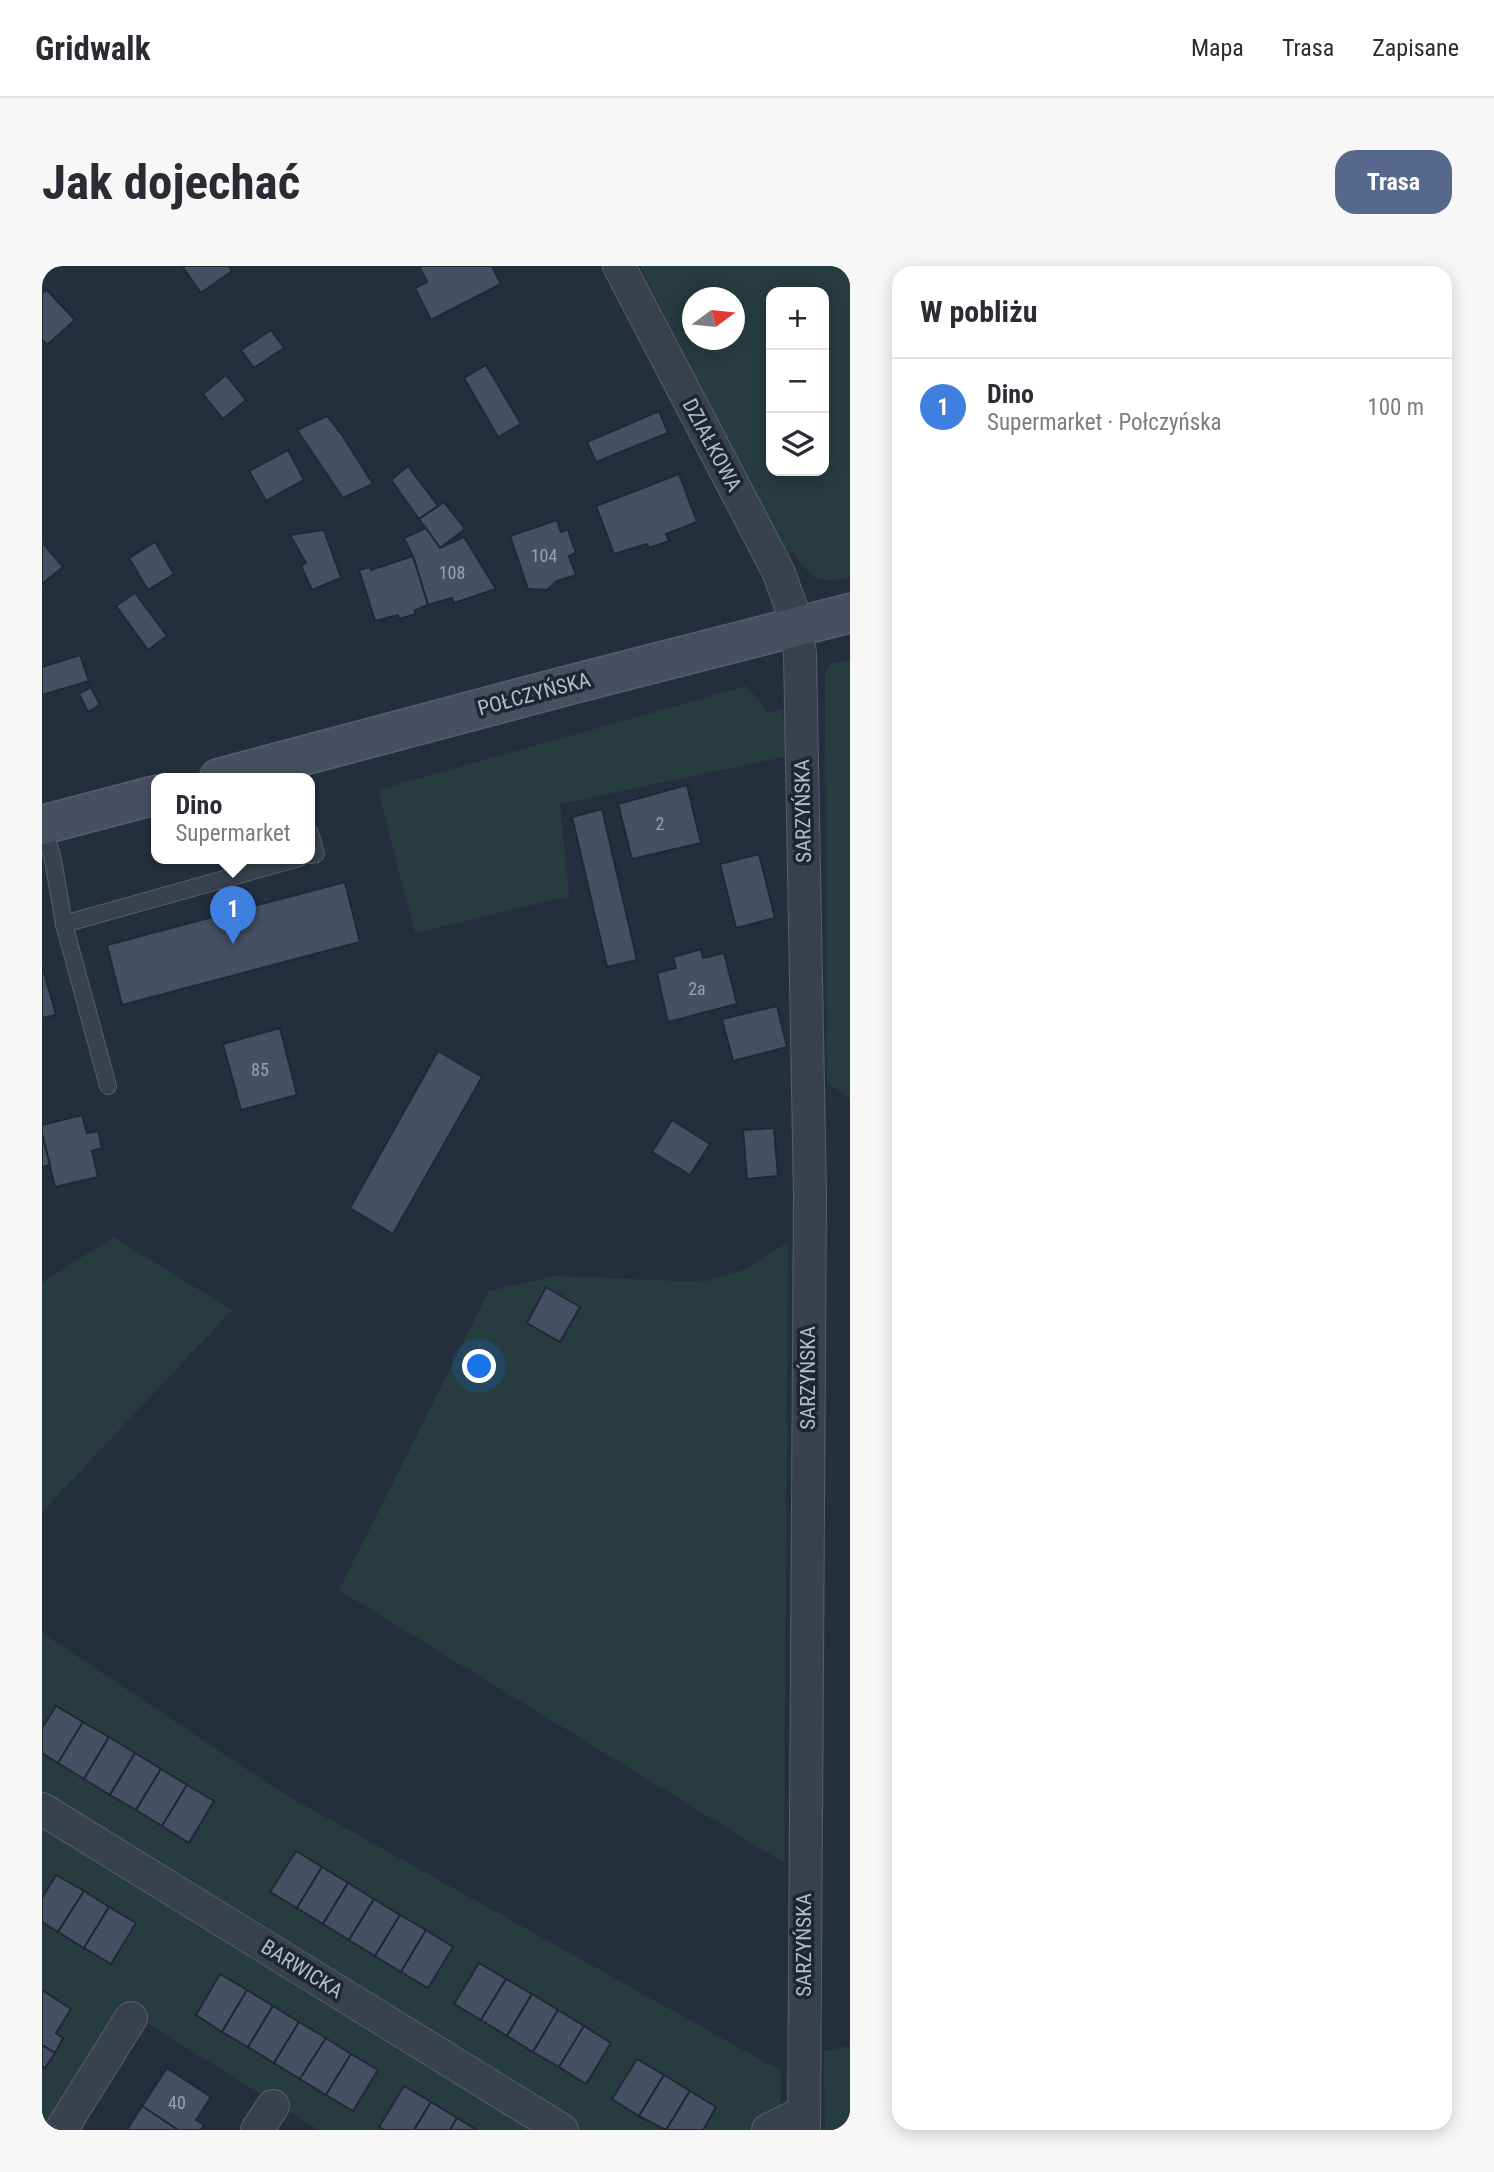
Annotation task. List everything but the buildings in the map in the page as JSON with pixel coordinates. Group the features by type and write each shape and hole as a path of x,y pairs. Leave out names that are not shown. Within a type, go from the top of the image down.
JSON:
{"main road":[{"name":"POŁCZYŃSKA","path":"256,773 292,768 850,613"},
{"path":"42,824 151,795"}],"street":[{"name":"DZIAŁKOWA","path":"619,266 778,571 791,603 796,627"},
{"name":"SARZYŃSKA","path":"796,627 801,701 810,1196 804,2121"},
{"name":"BARWICKA","path":"42,1809 562,2130"},
{"path":"61,2130 131,2018"},
{"path":"768,2130 804,2121"}],"lane":[{"path":"42,824 53,860 64,924 108,1086"},
{"path":"64,924 278,864"}],"green space":[{"path":"640,266 850,266 850,577 830,580 816,577 805,568 794,552 782,557 778,539 682,350 745,350 745,287 682,287 682,349"},
{"path":"850,660 850,1099 827,1082 825,673 832,663"},
{"path":"747,686 769,713 782,709 788,756 560,804 569,896 415,933 378,790"},
{"path":"113,1237 232,1310 42,1512 42,1283"},
{"path":"788,1243 784,1863 339,1590 489,1291 555,1276 703,1282 743,1270"},
{"path":"42,1633 279,1791 781,2071 781,2130 319,2130 124,2009 46,2130 42,2130"},
{"path":"850,2046 850,2130 825,2130 824,2051"}],"place":[{"name":"Dino","path":"233,944"}]}
